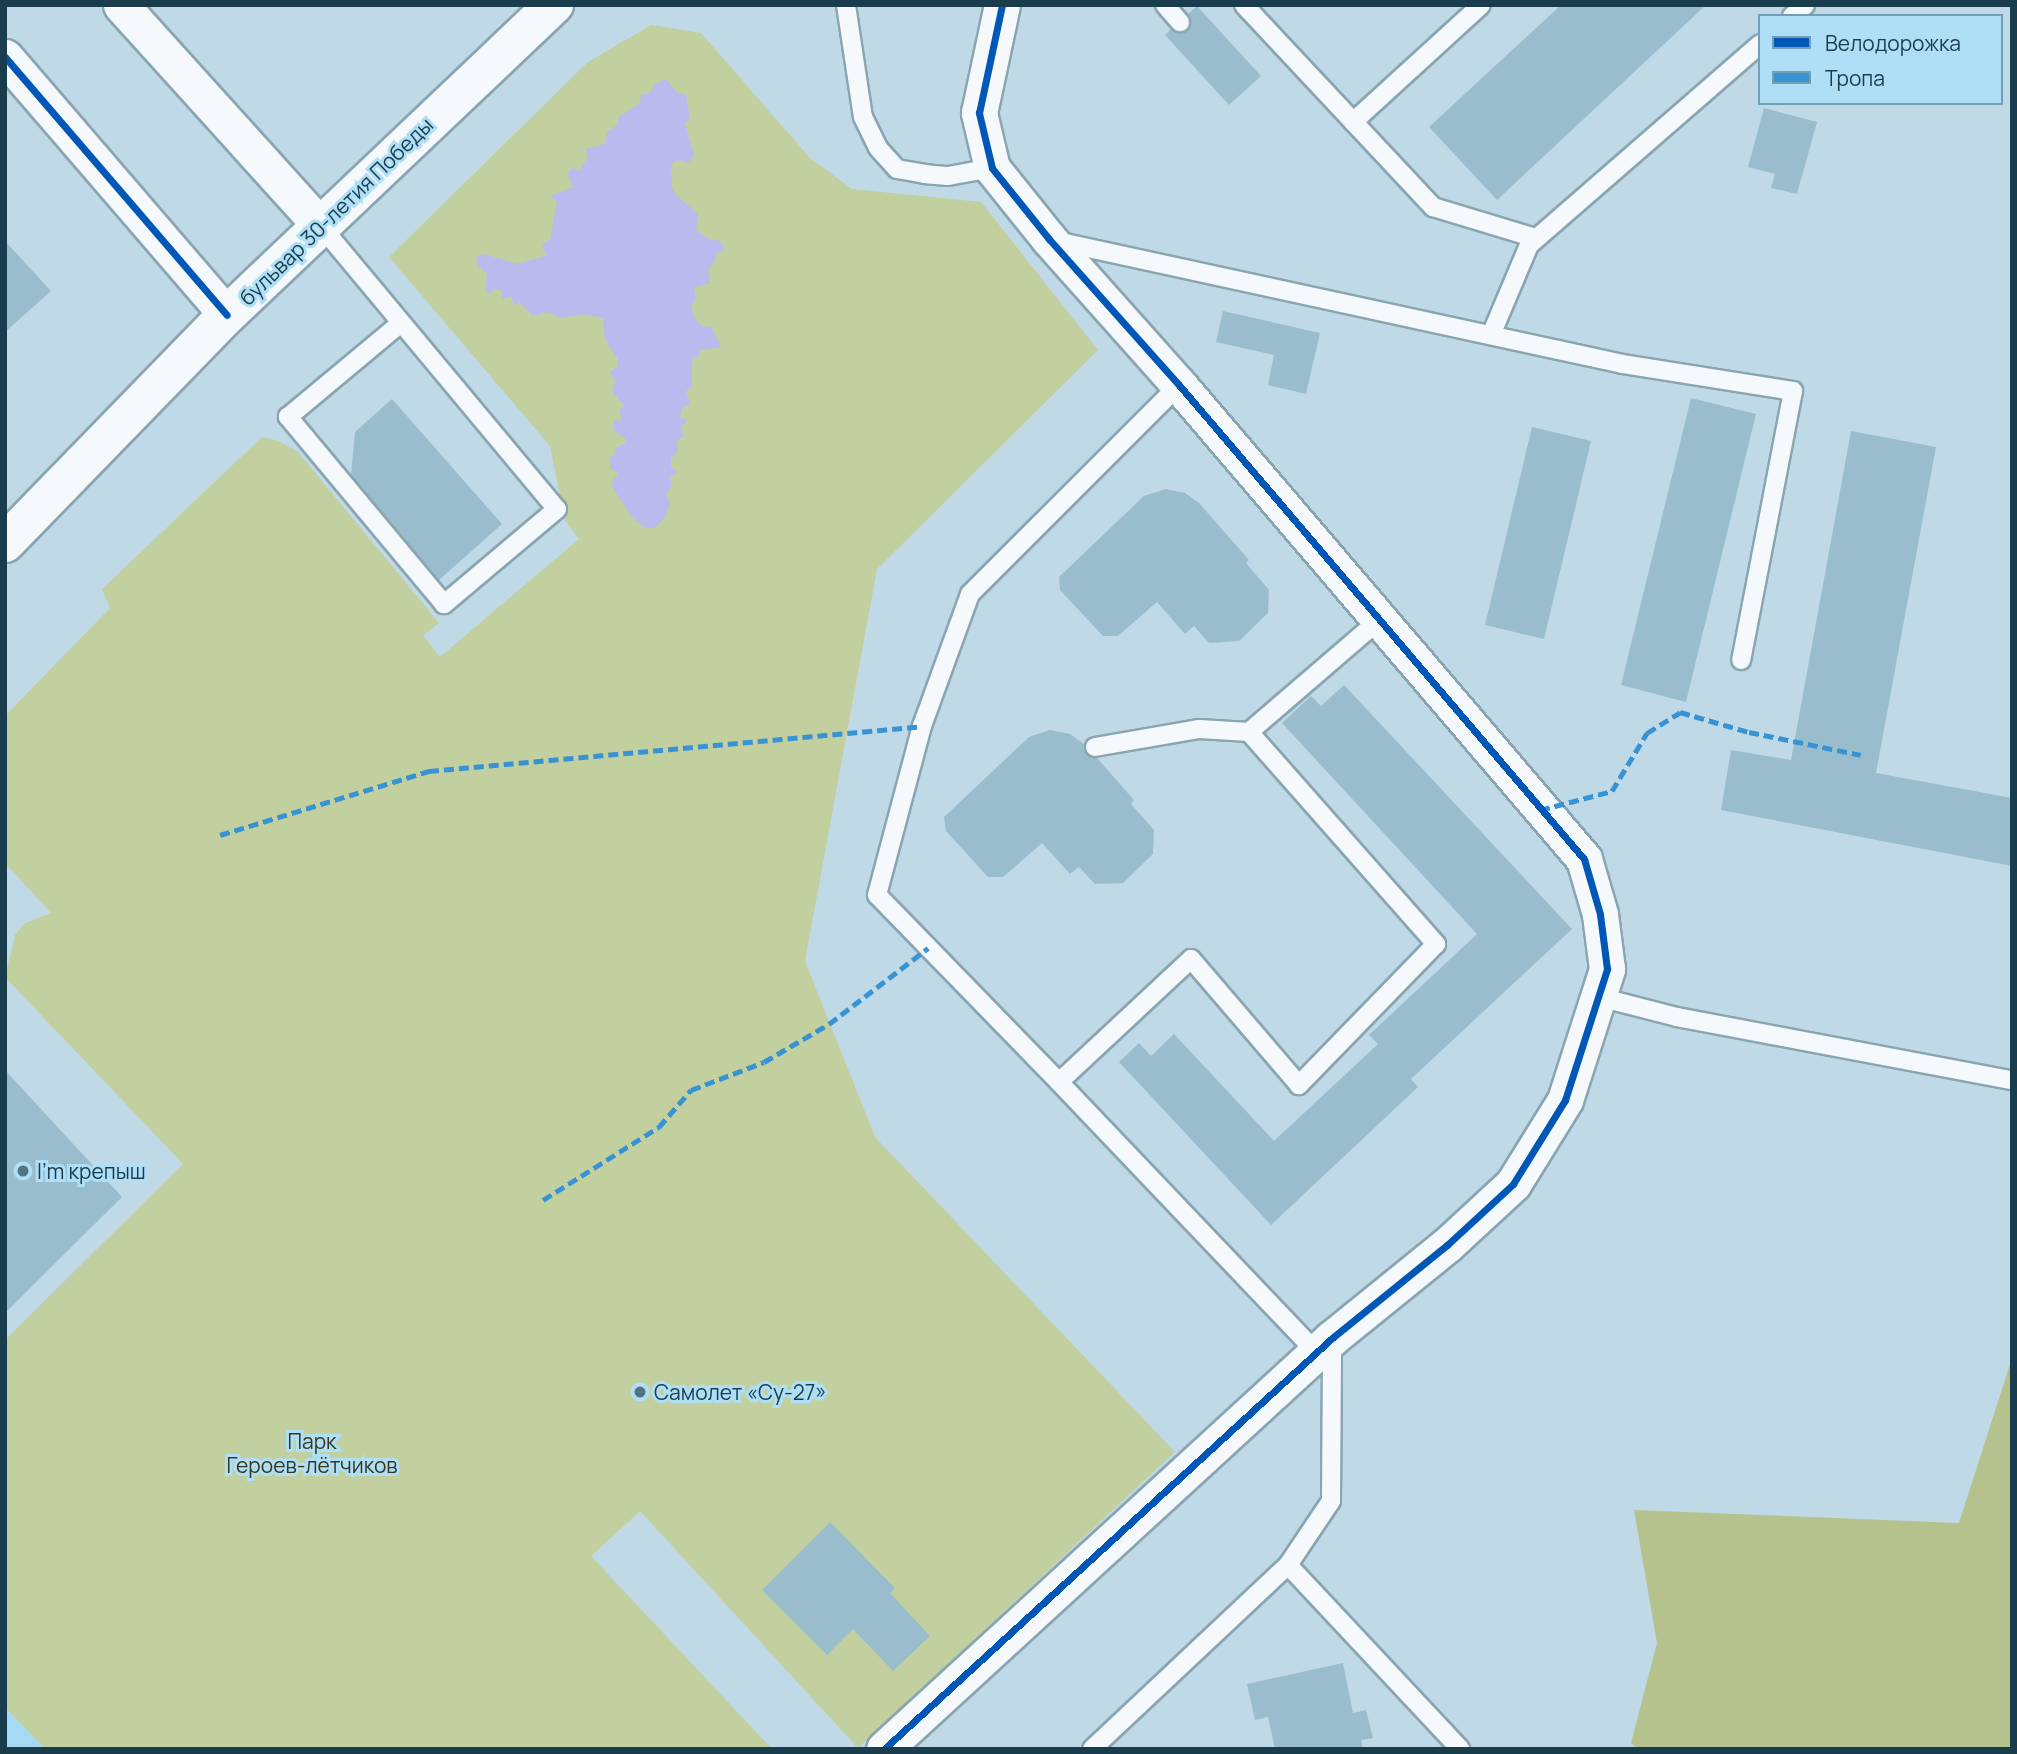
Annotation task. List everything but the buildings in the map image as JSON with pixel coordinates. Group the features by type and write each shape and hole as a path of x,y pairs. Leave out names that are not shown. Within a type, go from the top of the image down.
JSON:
{"main road":[{"name":"бульвар 30-летия Победы","path":"5,543 227,315 554,5"}],"street":[{"path":"121,5 320,225"},
{"path":"890,1747 1324,1345 1447,1245 1513,1184 1564,1100 1607,969 1600,914 1584,859 1179,385 1049,239 992,168 979,113 1002,5"},
{"path":"5,57 227,315"}],"lane":[{"path":"846,5 863,117 878,148 897,169 924,174 948,176 992,168"},
{"path":"1165,5 1180,22"},
{"path":"1244,5 1433,207 1536,238"},
{"path":"1353,122 1481,5"},
{"path":"1491,335 1529,245 1758,46"},
{"path":"320,225 557,509 444,604 288,417 401,323"},
{"path":"1049,239 1623,364 1793,391 1741,660"},
{"path":"1092,1749 1288,1564 1331,1501 1324,1345 1059,1082 877,895 922,726 970,594 1179,385"},
{"path":"1095,747 1199,729 1249,732 1378,621"},
{"path":"1059,1082 1191,960 1299,1085 1436,944 1249,732"},
{"path":"1599,996 1677,1017 2012,1080"},
{"path":"1288,1564 1460,1749"}],"shaded area":[{"path":"666,79 677,93 686,94 690,119 685,123 694,155 688,163 677,160 671,165 672,187 676,195 698,214 696,230 709,239 721,241 725,251 716,253 716,260 708,269 710,283 694,287 696,300 691,305 695,319 703,327 710,326 721,347 700,350 699,356 692,360 692,388 686,391 690,404 682,408 680,417 687,420 681,428 684,436 676,442 678,451 671,458 671,467 678,472 670,478 672,485 666,494 670,504 664,519 654,528 644,527 632,517 611,485 618,473 611,469 610,457 616,455 615,448 625,443 626,439 613,430 614,419 621,421 620,408 624,406 612,391 615,381 610,372 617,367 618,359 605,340 603,318 584,314 561,318 547,312 533,316 520,303 514,305 511,296 503,299 501,290 493,289 490,294 485,290 487,274 476,263 478,256 485,254 516,264 546,256 542,244 550,240 557,202 550,196 573,187 567,173 573,168 580,170 588,157 585,149 605,144 607,131 618,125 618,117 640,103 641,94 649,94 655,84"},
{"path":"5,1707 45,1749 5,1749"}],"green space":[{"name":"Парк Героев-лётчиков","path":"651,25 701,33 810,158 852,189 981,202 1098,350 877,569 805,961 875,1137 1175,1452 858,1748 640,1511 591,1556 772,1749 45,1749 5,1707 5,1340 183,1164 5,977 15,935 25,923 51,913 5,863 5,716 110,608 102,589 262,437 279,441 298,452 439,623 423,635 440,657 579,539 565,520 550,446 389,257 588,62"},
{"path":"2012,1358 2012,1749 1638,1749 1631,1743 1657,1643 1634,1510 1959,1523"}],"marked path":[{"path":"1540,810 1612,791 1647,733 1680,712 1749,732 1861,755"},
{"path":"220,835 429,771 922,726"},
{"path":"543,1200 659,1127 691,1090 764,1062 829,1024 928,948"}],"cycle path":[{"path":"884,1749 1332,1338 1447,1245 1513,1184 1565,1100 1607,969 1600,914 1584,859 1179,385 1049,239 992,168 979,113 1002,5"},
{"path":"5,57 227,315"}],"place":[{"name":"I'm крепыш","path":"23,1171"},
{"name":"Самолет «Су-27»","path":"640,1392"}]}
